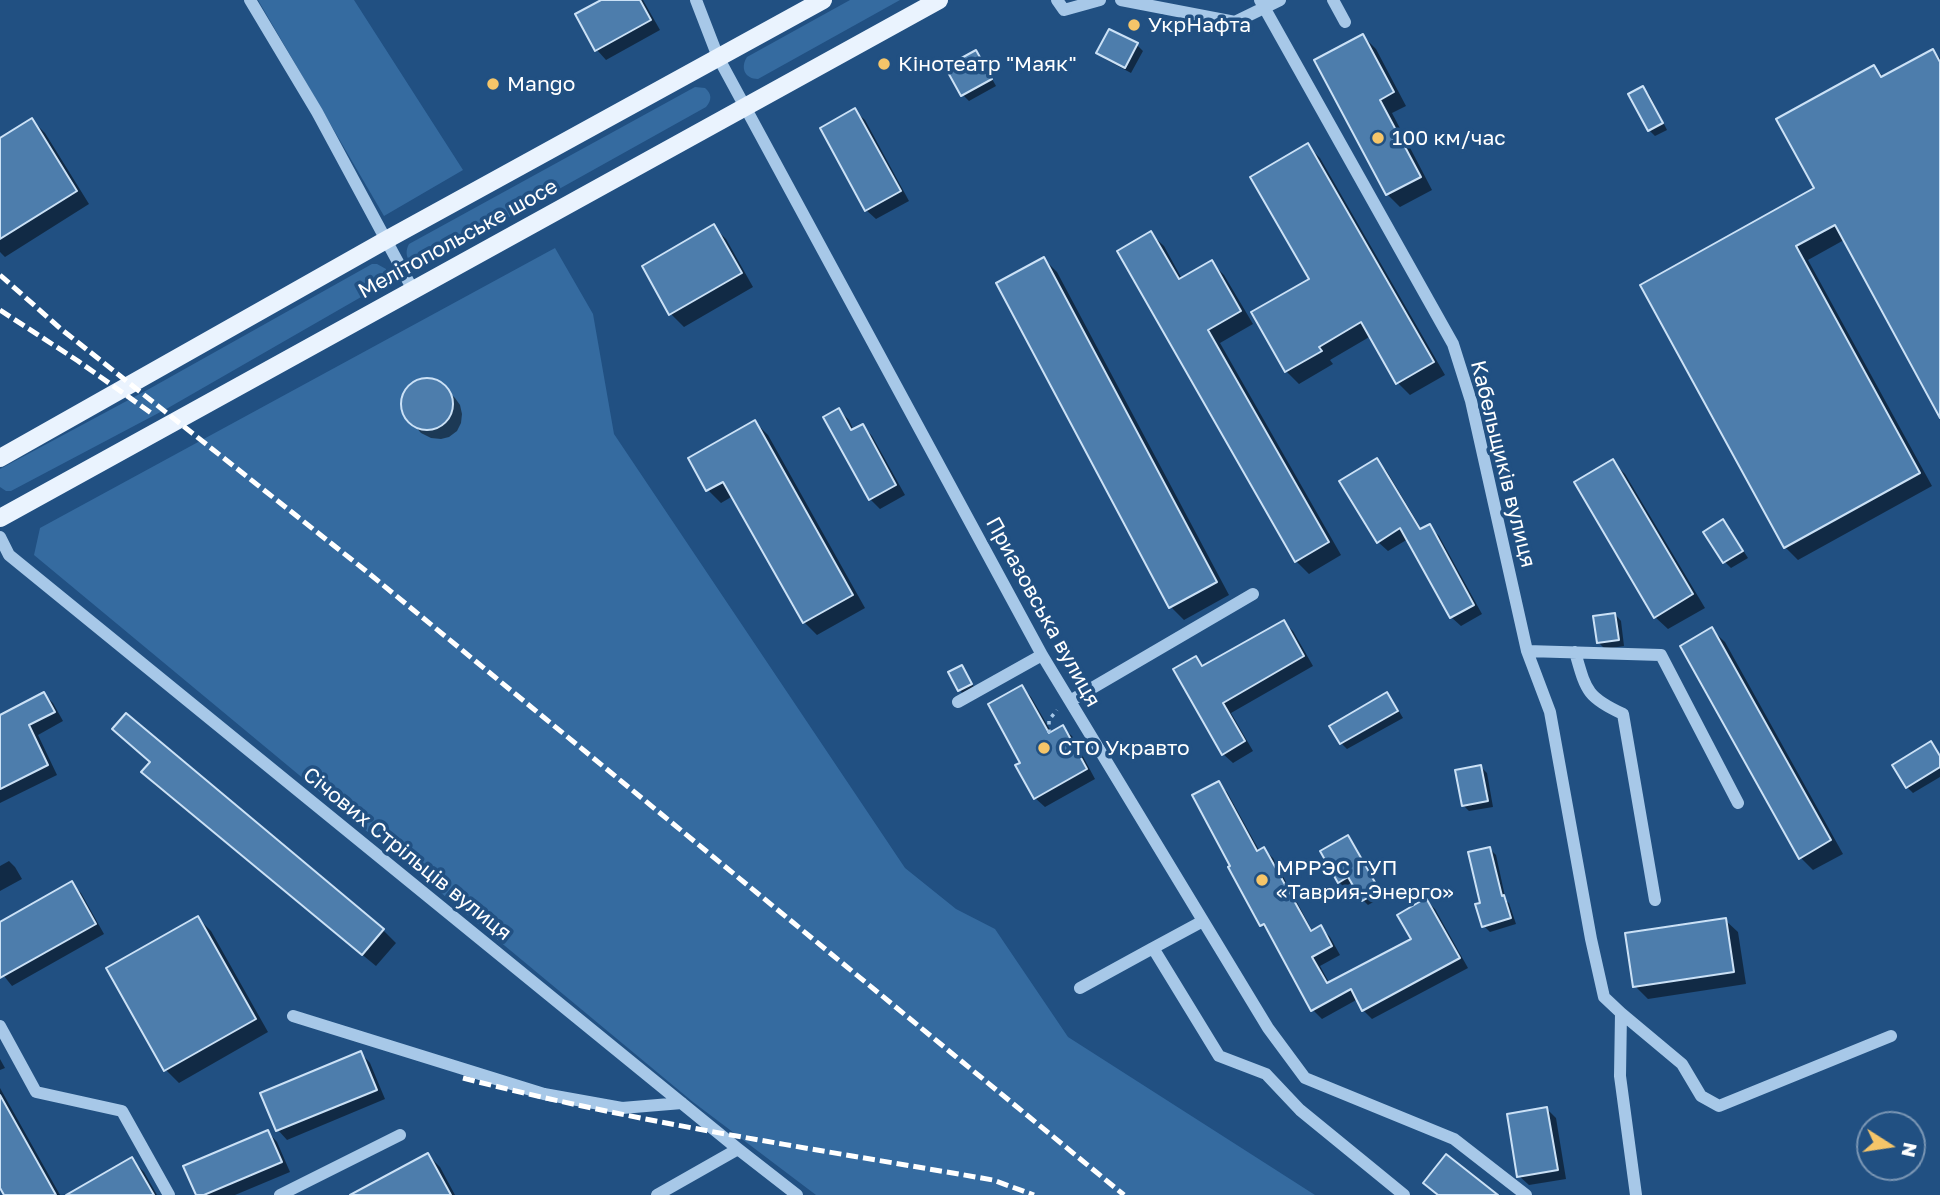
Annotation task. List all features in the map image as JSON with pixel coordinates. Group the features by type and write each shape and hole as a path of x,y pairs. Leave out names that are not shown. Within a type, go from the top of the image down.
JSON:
{"main road":[{"name":"Мелітопольське шосе","path":"0,458 386,240 823,0"},
{"name":"Мелітопольське шосе","path":"0,518 939,0"}],"street":[{"path":"250,0 317,112 413,290"},
{"name":"Приазовська вулиця","path":"696,0 718,58 1042,655 1268,1028 1305,1078 1454,1139 1526,1195"},
{"path":"1057,0 1063,10 1100,0"},
{"path":"1121,0 1235,22 1262,4 1280,0"},
{"path":"1333,0 1345,22"},
{"name":"Кабельщиків вулиця","path":"1262,4 1453,344 1471,401 1527,651 1550,712 1604,997 1682,1064 1701,1096 1719,1106 1891,1036"},
{"name":"Січових Стрільців вулиця","path":"0,537 9,555 797,1195"},
{"path":"1070,701 1253,594"},
{"path":"1527,651 1661,655 1738,803"},
{"path":"1575,652 1586,688 1602,705 1623,714 1655,900"},
{"path":"958,702 1042,655"},
{"path":"1080,988 1203,920"},
{"path":"1153,948 1219,1056 1266,1074 1300,1110 1404,1195"},
{"path":"1621,1013 1620,1076 1636,1195"},
{"path":"293,1016 544,1094 622,1108 682,1104"},
{"path":"0,1026 36,1092 122,1111 169,1195"},
{"path":"280,1195 400,1135"},
{"path":"656,1195 738,1149"}],"path":[{"path":"1049,733 1049,720 1055,711 1070,701"}],"shaded area":[{"path":"258,0 354,0 463,170 384,216"},
{"path":"850,0 900,0 758,79 747,75 744,65 747,57"},
{"path":"695,87 705,88 709,93 710,99 706,107 421,266 408,259 409,244"},
{"path":"555,248 593,314 614,434 905,868 956,909 995,929 1068,1037 1315,1195 816,1195 693,1102 34,555 40,528"},
{"path":"372,264 386,269 387,277 382,285 168,408 11,491 0,487 0,469"}],"building":[{"path":"601,0 640,0 651,20 595,51 575,14"},
{"path":"1109,29 1138,43 1125,68 1096,53"},
{"name":"100 км/час","path":"1363,34 1394,92 1380,100 1421,177 1386,195 1314,60"},
{"path":"1933,49 1940,62 1940,418 1835,225 1796,246 1920,473 1784,548 1640,285 1814,188 1776,119 1874,65 1881,77"},
{"path":"976,50 992,79 961,96 945,67"},
{"path":"1643,86 1663,123 1648,131 1628,94"},
{"path":"855,108 901,191 865,211 820,128"},
{"path":"32,118 77,191 0,239 0,138"},
{"path":"1308,143 1434,362 1396,384 1361,322 1319,347 1322,351 1285,372 1251,312 1309,279 1250,177"},
{"path":"714,224 742,273 669,315 642,266"},
{"path":"1151,231 1179,279 1212,260 1241,311 1208,330 1329,542 1295,562 1117,251"},
{"path":"1044,257 1217,582 1169,608 996,283"},
{"path":"427,378 437,380 445,386 451,394 451,414 445,422 437,428 427,430 417,428 409,422 403,414 401,404 403,394 409,386 417,380"},
{"path":"839,408 851,430 863,424 896,485 869,500 823,417"},
{"path":"755,420 853,595 803,623 723,482 706,491 688,458"},
{"path":"1377,458 1420,529 1430,524 1474,605 1450,618 1400,528 1377,543 1339,481"},
{"path":"1613,459 1693,594 1654,618 1574,482"},
{"path":"1723,519 1743,551 1723,563 1703,532"},
{"path":"1615,613 1619,640 1597,643 1593,616"},
{"path":"1284,620 1304,656 1223,703 1245,741 1222,755 1173,669 1196,656 1202,666"},
{"path":"1712,627 1831,840 1799,859 1680,646"},
{"path":"962,665 972,684 958,691 948,672"},
{"name":"СТО Укравто","path":"1022,685 1049,733 1063,725 1087,769 1034,799 1015,765 1020,763 988,704"},
{"path":"44,692 55,712 29,725 48,765 0,789 0,715"},
{"path":"1387,692 1398,711 1340,744 1329,726"},
{"path":"126,713 384,929 362,955 141,772 150,762 112,729"},
{"path":"1931,741 1940,756 1940,767 1906,788 1892,765"},
{"path":"1481,765 1488,801 1462,806 1455,770"},
{"path":"1219,781 1257,851 1264,847 1311,931 1321,925 1332,946 1312,957 1327,983 1411,939 1397,915 1426,898 1460,958 1362,1011 1351,989 1311,1011 1264,924 1260,926 1192,795"},
{"path":"1348,835 1380,891 1362,901 1348,877 1338,883 1320,851"},
{"path":"1490,847 1502,896 1504,895 1511,918 1482,927 1475,904 1480,903 1468,852"},
{"path":"72,881 96,924 0,978 0,922"},
{"path":"198,916 256,1019 164,1071 106,968"},
{"path":"1726,918 1734,972 1633,987 1625,933"},
{"path":"361,1051 377,1090 276,1131 260,1093"},
{"path":"0,1095 56,1195 4,1195 0,1188"},
{"path":"1547,1107 1558,1170 1517,1177 1507,1114"},
{"path":"268,1130 282,1162 204,1195 196,1195 183,1166"},
{"path":"428,1153 451,1195 350,1195"},
{"path":"1446,1154 1498,1195 1438,1195 1423,1183"},
{"path":"132,1157 154,1195 66,1195"}],"railway":[{"path":"0,275 61,329 366,571 1124,1195"},
{"path":"0,310 154,415"},
{"path":"463,1078 660,1122 993,1180 1034,1195"}],"place":[{"name":"УкрНафта","path":"1134,25"},
{"name":"Кінотеатр \"Маяк\"","path":"884,64"},
{"name":"Mango","path":"493,84"},
{"name":"100 км/час","path":"1378,138"},
{"name":"СТО Укравто","path":"1044,748"},
{"name":"МРРЭС ГУП «Таврия-Энерго»","path":"1262,880"}]}
